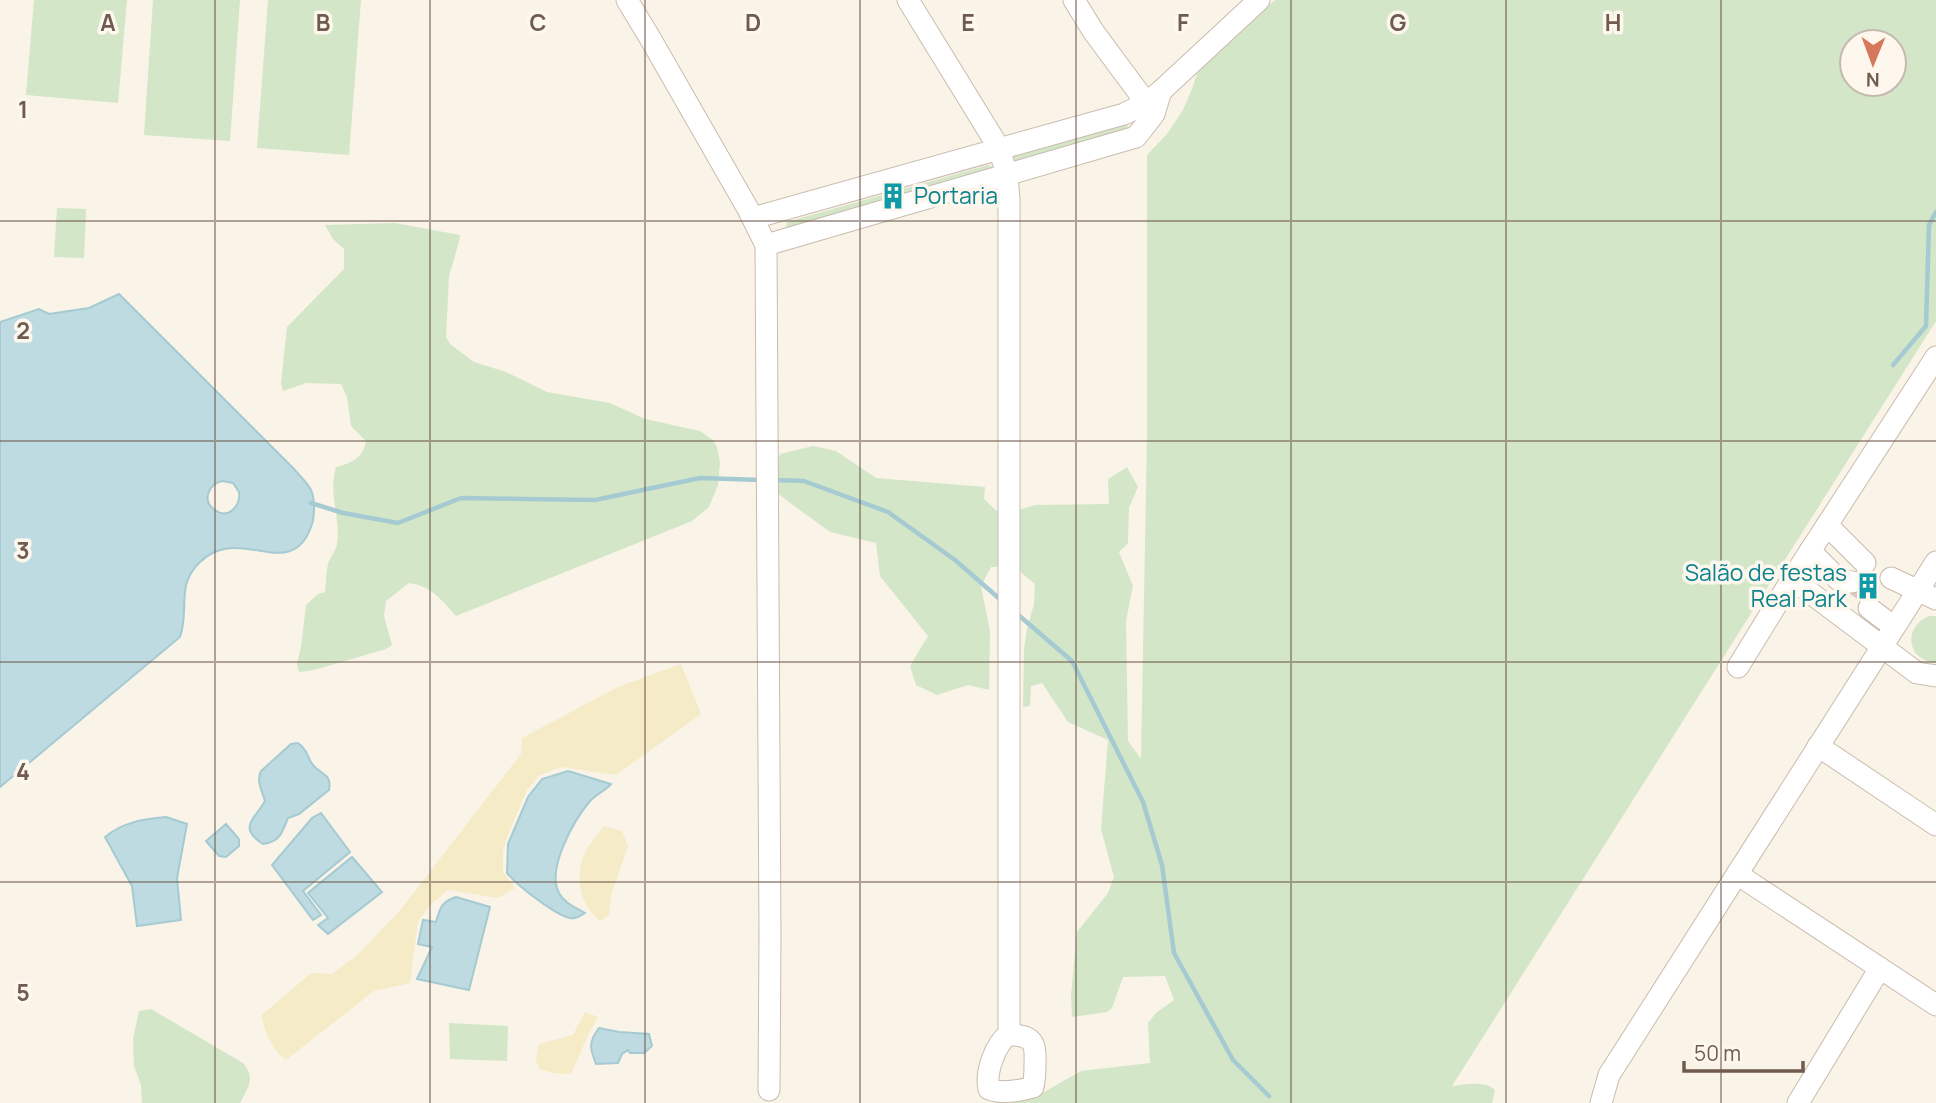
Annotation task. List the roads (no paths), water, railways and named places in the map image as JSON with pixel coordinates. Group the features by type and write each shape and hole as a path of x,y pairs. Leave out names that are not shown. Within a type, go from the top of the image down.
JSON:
{"street":[{"path":"627,0 766,245 769,1090"},
{"path":"908,0 999,148 1007,175 1009,1034"},
{"path":"1074,0 1093,31 1154,102"},
{"path":"766,245 1136,137 1154,102 1259,0"},
{"path":"753,218 1124,114 1154,102"},
{"path":"1738,667 1936,357"},
{"path":"1827,525 1866,562"},
{"path":"1810,551 1846,584"},
{"path":"1601,1103 1609,1075 1881,646 1896,623 1927,594 1936,562"},
{"path":"1891,578 1927,594"},
{"path":"1792,579 1917,673 1936,676"},
{"path":"1872,604 1896,623"},
{"path":"1818,746 1936,825"},
{"path":"1737,874 1936,1005"},
{"path":"1798,1103 1880,968"}],"water":[{"path":"119,294 303,479 312,494 313,518 302,543 290,551 277,553 231,548 215,552 200,562 192,571 185,589 180,637 0,787 0,322 39,309 49,314 89,308","holes":["217,483 233,483 239,492 238,502 233,510 220,513 208,502 208,493"]},
{"path":"298,743 314,766 327,776 329,790 299,814 288,818 277,839 263,844 255,838 250,828 250,823 265,801 259,779 261,771 291,744"},
{"path":"568,771 611,784 584,809 559,858 556,883 559,893 567,902 585,913 572,918 546,906 507,873 508,844 528,797 542,779"},
{"path":"321,813 350,852 303,891 321,915 313,920 272,865 312,818"},
{"path":"166,817 187,824 177,878 181,920 137,926 132,886 105,837 126,825"},
{"path":"226,824 239,839 239,846 226,857 219,856 206,841"},
{"path":"352,857 382,892 328,934 318,925 328,918 308,893"},
{"path":"456,897 490,907 469,990 417,979 432,947 418,944 423,920 436,922 442,906"},
{"path":"599,1028 649,1034 652,1046 644,1053 630,1053 628,1050 622,1054 618,1063 596,1064 591,1046"}],"waterway":[{"path":"1893,365 1926,326 1929,225 1936,212"},
{"path":"311,503 343,513 398,523 461,498 595,500 700,478 761,480"},
{"path":"774,480 804,481 888,512 955,560 1002,601"},
{"path":"1016,613 1072,661 1143,802 1162,865 1174,953 1233,1060 1269,1096"}],"tunnel":[{"path":"1852,582 1876,600"}],"place":[{"name":"Portaria","path":"893,196"},
{"name":"Salão de festas Real Park","path":"1868,586"}]}
